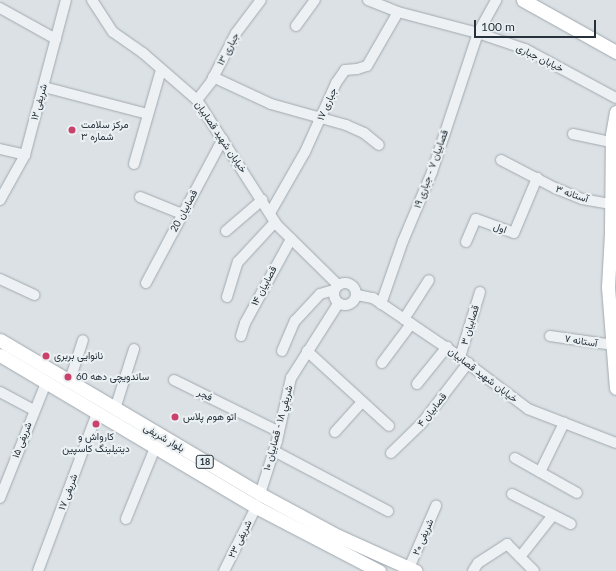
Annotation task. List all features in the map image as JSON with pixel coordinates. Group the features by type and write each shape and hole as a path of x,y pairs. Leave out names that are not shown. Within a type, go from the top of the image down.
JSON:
{"main road":[{"path":"523,0 616,52"},
{"path":"616,112 612,142 610,204 613,234 608,287 613,312 612,346 616,388"},
{"name":"بلوار شریفی","path":"0,340 69,383 260,494 338,536 413,570"},
{"name":"بلوار شریفی","path":"0,355 256,507 379,571"},
{"path":"256,507 260,494"}],"street":[{"name":"شریفی ۱۲","path":"0,200 25,155 66,0"},
{"name":"خیابان شهید قصابیان","path":"92,0 113,32 143,53 161,70 198,100 275,222 336,288"},
{"name":"جباری ۱۳","path":"198,100 213,77 236,33 261,0"},
{"path":"296,26 314,0"},
{"name":"خیابان جباری","path":"368,0 398,12 478,33 525,49 616,98"},
{"name":"قصابيان ۷ - جباری ۱۹","path":"381,304 403,241 432,172 478,33 496,0"},
{"path":"0,8 56,39"},
{"name":"جباری ۱۷","path":"270,213 305,152 336,83 346,70 366,66 398,12"},
{"path":"134,164 161,70"},
{"path":"213,77 271,104 320,119 346,125 364,133 379,145"},
{"path":"44,87 148,114"},
{"path":"573,134 612,142"},
{"name":"قصابیان 20","path":"146,283 223,139"},
{"path":"0,149 25,155"},
{"name":"آستانه ۳","path":"500,160 555,188 582,199 610,204"},
{"name":"اول","path":"466,242 476,220 514,233 536,178"},
{"path":"140,197 182,214"},
{"path":"226,231 262,200"},
{"path":"227,297 238,262 275,222"},
{"name":"قصابیان ۱۴","path":"241,336 245,323 291,239"},
{"path":"0,280 35,295"},
{"path":"382,363 408,322 429,280"},
{"path":"282,351 295,322 320,294 336,288 343,283 353,285 357,295 352,304 343,306 338,304 334,295 336,288"},
{"name":"قصابیان ۳","path":"464,360 480,292"},
{"name":"خیابان شهید قصابیان","path":"357,295 373,298 464,360 528,409 616,443"},
{"name":"شريفي ۱۸ - قصابیان ۱۰","path":"260,494 274,451 291,378 338,304"},
{"name":"آستانه ۷","path":"550,336 612,346"},
{"path":"69,383 83,340"},
{"path":"417,384 447,348"},
{"path":"115,409 134,349"},
{"path":"307,351 389,426"},
{"name":"قصابیان ۴","path":"391,453 422,423 464,360"},
{"name":"فجر","path":"174,380 279,432"},
{"name":"شریفی ۱۵","path":"0,498 46,383"},
{"path":"0,392 34,410"},
{"path":"335,432 362,402"},
{"name":"شریفی ۱۷","path":"38,571 97,413"},
{"path":"540,472 564,423"},
{"path":"126,519 155,448"},
{"path":"274,451 388,511"},
{"path":"515,458 577,493"},
{"path":"512,494 571,524"},
{"name":"شریفی ۲۰","path":"413,570 436,506"},
{"name":"شریفی ۲۳","path":"224,571 256,507"},
{"path":"520,557 553,515"},
{"path":"473,571 478,563 507,544 534,571"}],"place":[{"name":"مرکز سلامت شماره ۳","path":"72,130"},
{"name":"نانوایی بربری","path":"46,356"},
{"name":"ساندویچی دهه 60","path":"68,377"},
{"name":"اتو هوم پلاس","path":"175,417"},
{"name":"کارواش و دیتیلینگ کاسپین","path":"96,424"}]}
